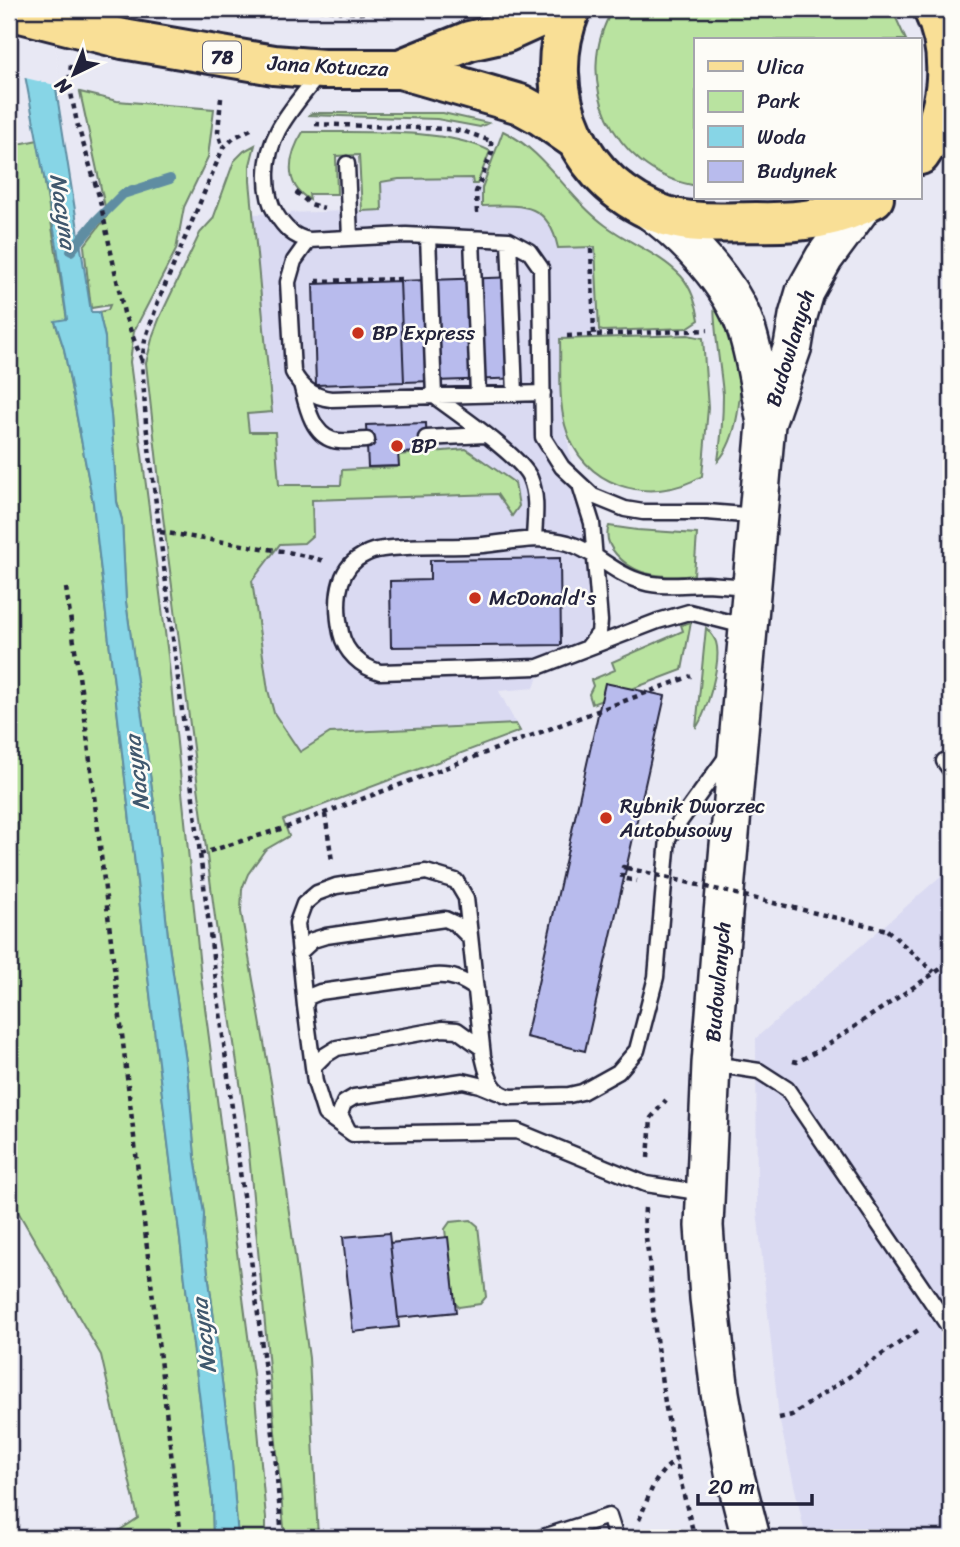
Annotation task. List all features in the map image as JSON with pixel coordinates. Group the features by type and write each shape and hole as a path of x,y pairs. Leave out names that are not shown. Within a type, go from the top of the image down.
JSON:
{"main road":[{"name":"Jana Kotucza","path":"400,69 469,41 505,33 558,9"},
{"name":"78","path":"571,9 561,44 561,92 566,117 576,140 598,173 629,199 665,215 690,222 787,223 821,219 869,201"},
{"path":"922,153 931,139 945,93 946,55 942,33 933,9"},
{"name":"Jana Kotucza","path":"9,10 123,39 228,58 323,69 400,69 520,104 576,140"},
{"path":"922,155 951,133"}],"street":[{"name":"Budowlanych","path":"751,1538 726,1433 714,1348 704,1226 711,1064 738,740 766,424 793,346 805,292 824,258 869,201"},
{"name":"Budowlanych","path":"644,206 688,244 733,302 748,334 766,424"}],"lane":[{"path":"323,69 275,132 266,161 267,189 272,208 283,225 298,237 309,240 428,236 516,242 528,251 541,268 543,437 562,467 580,486 605,503 633,511 759,516"},
{"path":"347,164 351,238"},
{"path":"428,236 434,396"},
{"path":"472,238 478,394"},
{"path":"309,240 294,261 288,288 292,366 311,417 323,435 337,441 367,440"},
{"path":"509,240 515,394"},
{"path":"300,384 323,398 543,393"},
{"path":"434,396 517,460 529,475 535,502 534,538"},
{"path":"426,438 485,435"},
{"path":"580,486 591,516 600,630 584,650"},
{"path":"749,627 689,612 658,621 538,667 380,672 371,670 352,655 341,634 339,589 350,566 374,550 485,545 534,538 577,546 620,573 642,582 671,586 708,584 752,587"},
{"path":"348,1130 340,1114 344,1103 354,1097 463,1081 504,1096 569,1095 601,1084 618,1072 637,1050 656,977 668,838 738,740"},
{"path":"497,1092 488,1076 482,1048 466,898 456,881 426,872 336,886 317,893 304,904 297,923 304,1006 315,1083 325,1114 353,1134 517,1131 646,1184 705,1193"},
{"path":"299,953 313,940 326,936 430,920 445,919 469,937"},
{"path":"304,1006 308,997 320,992 435,976 449,975 476,989"},
{"path":"313,1067 337,1048 443,1029 457,1031 482,1048"},
{"path":"711,1064 759,1071 787,1089 951,1330"},
{"path":"540,1538 609,1516 616,1538"}],"path":[{"path":"309,9 360,13 410,9"},
{"path":"72,58 69,83 77,123 99,196 124,313 142,362"},
{"path":"221,98 218,132 223,148"},
{"path":"282,1538 274,1442 146,424 142,362 150,321 223,148 235,137 247,130 281,123 447,129 466,132 491,141"},
{"path":"477,208 476,192 492,152"},
{"path":"290,184 310,204 327,208 349,208"},
{"path":"592,249 594,335"},
{"path":"311,281 404,279"},
{"path":"543,337 709,330"},
{"path":"160,531 288,552 350,566"},
{"path":"66,588 84,710 181,1538"},
{"path":"200,854 287,828 691,676"},
{"path":"637,881 622,878 623,867 887,930 934,972"},
{"path":"821,1049 951,962"},
{"path":"943,1154 951,1166"},
{"path":"643,1231 649,1255 659,1370 676,1461 695,1538"},
{"path":"779,1418 792,1415 922,1328"},
{"path":"638,1524 657,1477 676,1461"}],"shaded area":[{"path":"473,178 473,184 482,188 482,206 518,204 530,208 550,226 558,248 595,247 597,338 560,340 563,414 581,516 593,612 588,631 574,648 544,659 534,688 499,691 516,724 330,733 301,753 274,713 268,690 252,581 280,544 275,433 249,432 247,413 272,411 253,214 381,210 381,183 399,179"},
{"path":"951,867 951,1538 806,1538 779,1418 757,1210 756,1038"}],"green space":[{"path":"613,9 892,9 905,38 694,38 692,185 664,176 640,161 621,141 607,118 599,91 597,64 601,36"},
{"path":"80,92 117,101 214,109 208,157 184,207 176,250 134,331 130,362 168,655 201,977 253,1374 266,1538 238,1538 231,1451 203,1234 204,1214 195,1157 188,1075 126,602 122,520 117,501 105,338 99,312 108,310 110,305 91,308 84,246 107,216"},
{"path":"443,113 488,123 480,127 437,119 309,115"},
{"path":"503,131 531,150 579,202 605,225 663,261 681,276 693,296 699,320 687,328 599,330 595,247 558,248 547,221 531,209 521,206 482,206 482,188"},
{"path":"303,132 424,135 470,143 490,151 477,184 473,184 472,178 399,179 381,182 382,210 362,211 359,155 336,156 337,194 309,194 310,200 295,186 292,159"},
{"path":"38,140 67,320 55,322 64,349 93,503 212,1498 213,1538 108,1538 138,1518 101,1355 9,1196 9,146"},
{"path":"255,145 250,165 250,181 272,412 247,414 249,432 275,432 279,485 341,485 342,470 397,467 398,455 466,449 515,483 519,506 512,516 497,494 312,500 313,535 304,543 280,544 252,581 268,690 274,713 300,752 330,733 516,724 520,731 283,820 289,836 265,850 248,874 242,889 241,912 272,1088 309,1358 318,1538 285,1538 246,1122 216,925 163,517 146,363 160,317 200,233 213,219 234,161"},
{"path":"715,301 733,339 740,374 734,428 725,452 718,461 723,395"},
{"path":"688,335 703,338 708,408 702,476 661,490 640,490 602,477 586,463 573,446 565,425 561,393 560,339"},
{"path":"609,526 697,534 694,575 661,576 635,569 611,548 607,533"},
{"path":"691,622 682,670 592,704 589,694 593,686 591,680 615,670 612,662 683,631 681,625"},
{"path":"706,628 716,642 717,661 709,699 696,728"},
{"path":"471,1220 478,1226 486,1297 480,1304 459,1307 453,1301 445,1229 450,1222"}],"water":[{"name":"Nacyna","path":"52,36 56,89 91,312 99,312 105,338 117,502 122,520 126,602 188,1075 195,1157 204,1214 203,1234 231,1451 238,1538 213,1538 212,1498 93,503 64,349 55,321 67,319 57,246 18,38"}],"pier":[{"path":"14,9 56,36 59,86 21,77"}],"building":[{"path":"518,277 522,378 404,382 400,281"},
{"name":"BP Express","path":"400,281 404,382 316,385 313,284"},
{"name":"BP","path":"426,423 427,452 398,453 399,466 368,467 366,425"},
{"name":"McDonald's","path":"560,558 561,645 391,647 390,581 430,580 430,560"},
{"name":"Rybnik Dworzec Autobusowy","path":"605,683 665,696 585,1051 526,1037"},
{"path":"389,1233 399,1327 353,1332 343,1237"},
{"path":"448,1237 456,1312 398,1318 390,1243"}],"waterway":[{"name":"Nacyna","path":"71,251 123,194 170,179"}],"place":[{"name":"BP Express","path":"358,333"},
{"name":"BP","path":"397,446"},
{"name":"McDonald's","path":"475,598"},
{"name":"Rybnik Dworzec Autobusowy","path":"606,818"}]}
